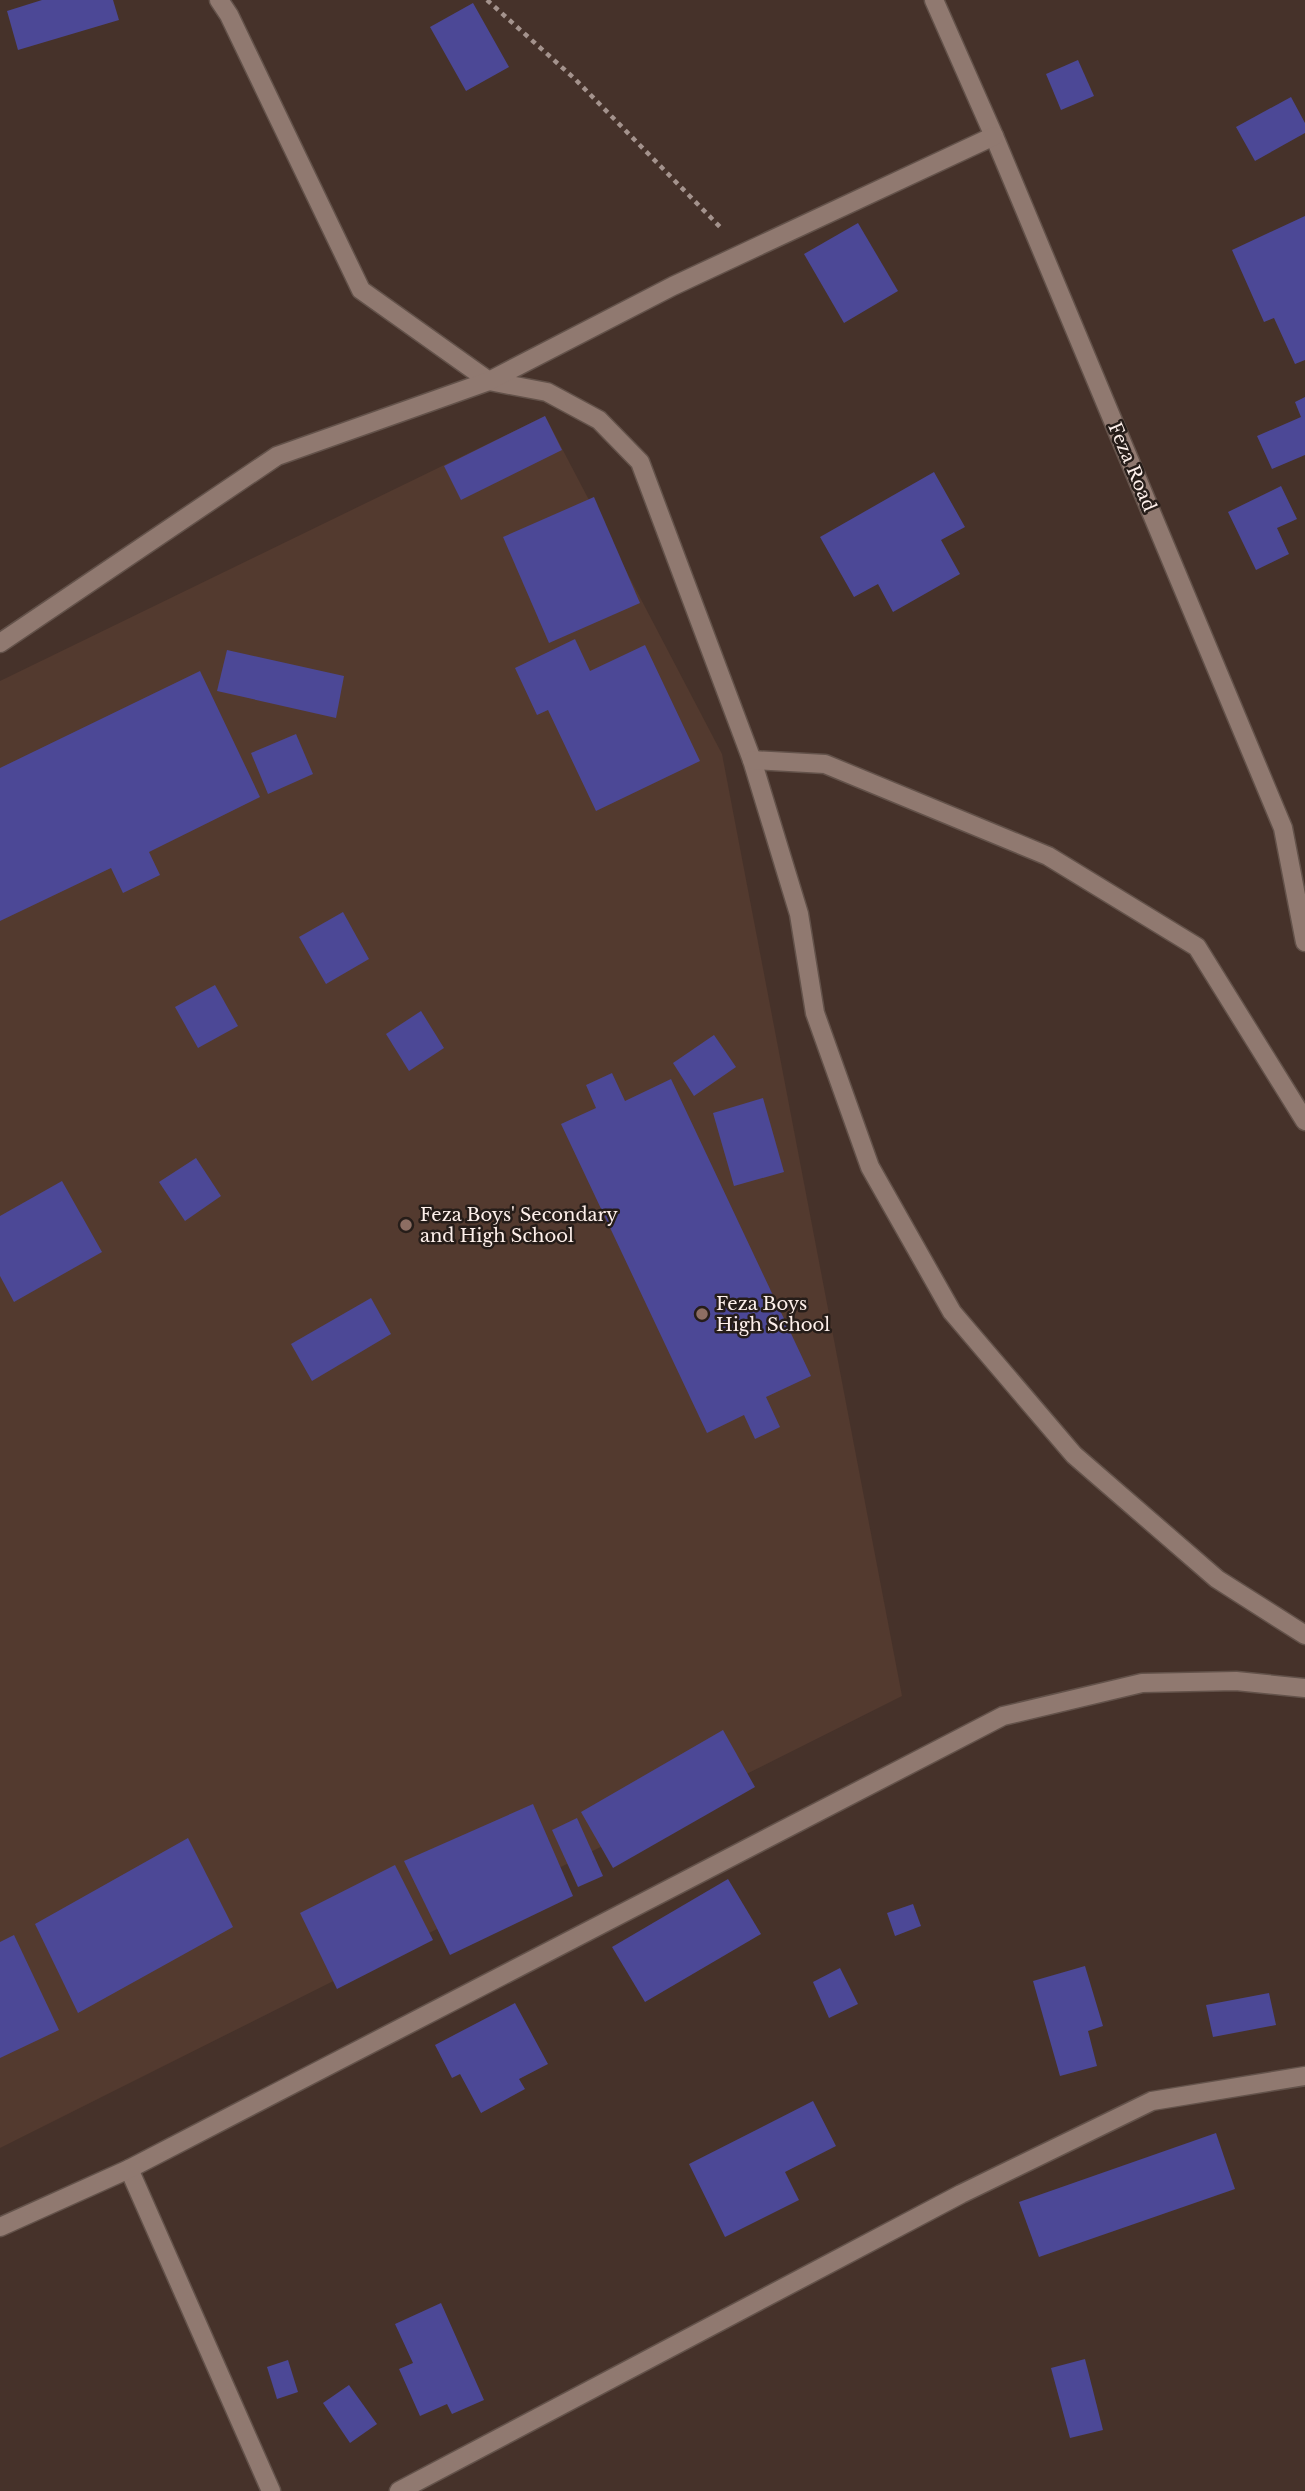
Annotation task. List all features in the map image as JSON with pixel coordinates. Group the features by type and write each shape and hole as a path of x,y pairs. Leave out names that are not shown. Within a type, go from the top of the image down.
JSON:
{"street":[{"path":"219,0 235,27 361,290 489,381 547,392 599,420 640,462 752,760 799,914 815,1013 870,1167 952,1312 1074,1455 1217,1579 1305,1634"},
{"name":"Feza Road","path":"934,0 994,136 1283,828 1305,942"},
{"path":"0,643 277,456 489,381 673,286 994,136"},
{"path":"752,760 825,764 1048,856 1196,947 1305,1121"},
{"path":"0,2227 130,2169 1003,1716 1142,1683 1236,1681 1305,1688"},
{"path":"399,2491 948,2200 1152,2101 1305,2076"},
{"path":"130,2169 271,2491"}],"path":[{"path":"487,0 575,79 745,252"}],"shaded area":[{"name":"Feza Boys' Secondary and High School","path":"545,416 722,754 902,1696 0,2148 0,681"}],"building":[{"path":"42,0 113,0 119,20 18,50 7,11"},
{"path":"473,3 509,67 466,91 430,27"},
{"path":"1078,60 1094,96 1061,110 1046,74"},
{"path":"1291,97 1305,123 1305,133 1255,161 1236,127"},
{"path":"1305,216 1305,360 1295,364 1274,318 1264,322 1232,250"},
{"path":"858,223 898,291 844,323 804,254"},
{"path":"1305,397 1305,455 1272,469 1257,436 1301,417 1295,402"},
{"path":"545,416 562,450 461,500 444,466"},
{"path":"934,472 965,527 941,540 960,574 893,612 878,584 854,597 820,537"},
{"path":"1281,486 1297,519 1277,528 1289,554 1256,570 1228,512"},
{"path":"594,497 640,603 549,643 503,537"},
{"path":"575,639 590,671 645,645 700,761 596,811 548,710 537,715 515,668"},
{"path":"227,650 344,676 336,718 217,691"},
{"path":"200,671 260,797 149,852 160,875 123,893 111,868 0,921 0,768"},
{"path":"296,734 313,774 268,794 251,753"},
{"path":"343,912 369,959 326,984 299,937"},
{"path":"215,985 238,1026 198,1048 175,1007"},
{"path":"421,1011 444,1048 409,1071 386,1034"},
{"path":"714,1035 736,1067 694,1096 673,1063"},
{"path":"612,1073 625,1101 671,1079 811,1376 766,1397 780,1427 755,1439 744,1415 707,1433 561,1124 596,1108 586,1085"},
{"path":"763,1098 784,1172 734,1186 713,1113"},
{"path":"196,1158 221,1196 185,1221 159,1182"},
{"path":"62,1181 102,1252 14,1302 0,1276 0,1216"},
{"path":"371,1298 391,1334 312,1381 291,1344"},
{"path":"723,1730 755,1787 613,1868 581,1812"},
{"path":"533,1804 573,1896 450,1955 404,1861"},
{"path":"577,1818 603,1876 578,1887 552,1830"},
{"path":"188,1838 233,1927 78,2013 35,1924"},
{"path":"395,1865 433,1940 337,1989 300,1913"},
{"path":"728,1879 761,1934 645,2002 612,1947"},
{"path":"913,1904 921,1926 895,1936 887,1913"},
{"path":"14,1935 59,2030 0,2058 0,1942"},
{"path":"1085,1966 1103,2026 1088,2031 1097,2066 1060,2076 1033,1981"},
{"path":"840,1968 858,2004 829,2018 813,1982"},
{"path":"1269,1993 1276,2025 1213,2037 1206,2005"},
{"path":"515,2003 548,2064 519,2079 525,2089 481,2113 460,2074 452,2078 435,2045"},
{"path":"813,2101 836,2146 785,2172 799,2200 725,2237 689,2164"},
{"path":"1216,2133 1235,2189 1039,2257 1019,2202"},
{"path":"441,2303 484,2400 452,2414 447,2404 420,2416 399,2369 413,2363 395,2324"},
{"path":"1085,2359 1103,2430 1070,2438 1051,2368"},
{"path":"288,2360 298,2392 277,2399 267,2367"},
{"path":"349,2385 377,2424 350,2443 323,2403"}],"place":[{"name":"Feza Boys' Secondary and High School","path":"406,1225"},
{"name":"Feza Boys High School","path":"702,1314"}]}
